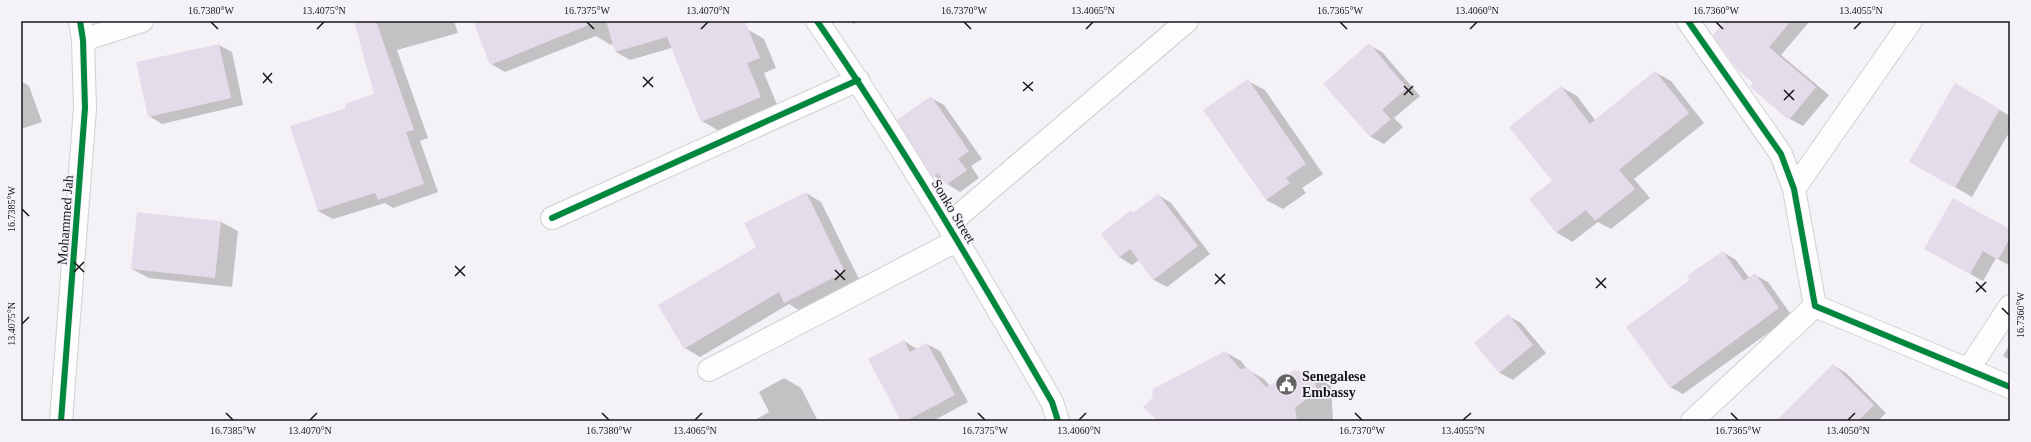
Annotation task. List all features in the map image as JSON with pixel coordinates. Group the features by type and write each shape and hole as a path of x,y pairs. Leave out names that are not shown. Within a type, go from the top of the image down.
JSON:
{"street":[{"path":"82,31 142,21"},
{"name":"Sonko Street","path":"817,21 858,80 953,232 1052,402 1058,421"},
{"path":"709,370 953,232 1187,21"},
{"path":"1688,21 1781,154 1794,189 1816,306"},
{"path":"1794,189 1911,21"},
{"name":"Mohammed Jah","path":"61,421 85,108 82,31"},
{"path":"552,218 858,80"},
{"path":"1816,306 2010,387"},
{"path":"1692,421 1816,306"},
{"path":"1968,370 2010,306"}],"building":[{"path":"354,21 376,21 414,130 406,132 424,184 378,200 375,193 318,211 290,126 346,108 345,104 374,94"},
{"path":"473,21 596,21 596,22 490,65"},
{"path":"606,21 745,21 760,58 747,63 761,97 701,122 667,37 615,52"},
{"path":"1724,21 1791,21 1769,47 1816,87 1789,120 1750,87 1753,83 1738,70 1713,35"},
{"path":"1369,43 1407,88 1382,110 1391,119 1370,137 1323,84"},
{"path":"219,44 231,98 148,117 136,62"},
{"path":"1655,71 1689,113 1619,170 1635,189 1595,221 1586,210 1556,233 1529,199 1552,181 1509,127 1561,86 1590,124"},
{"path":"1248,79 1306,164 1286,178 1290,183 1266,200 1203,110"},
{"path":"1955,83 2000,109 1955,188 1909,162"},
{"path":"931,96 969,151 958,159 967,170 946,185 938,173 933,177 897,120"},
{"path":"806,192 845,272 784,303 779,292 684,349 658,305 756,247 744,223"},
{"path":"1158,194 1198,246 1153,280 1130,249 1119,258 1101,234 1131,210 1133,213"},
{"path":"1953,198 2010,229 2010,238 1998,260 1983,251 1970,274 1924,249"},
{"path":"137,212 221,221 215,278 131,269"},
{"path":"1723,251 1744,281 1755,273 1779,308 1670,388 1626,327 1690,280 1687,276"},
{"path":"1508,314 1533,345 1499,373 1474,343"},
{"path":"904,340 910,352 927,343 955,395 906,421 901,421 868,359"},
{"path":"1225,351 1240,369 1248,368 1266,387 1295,370 1315,376 1316,392 1295,408 1297,421 1158,421 1143,407 1152,398 1153,389"},
{"path":"1833,364 1874,405 1858,421 1776,421"}],"cycle path":[{"path":"61,421 85,108 83,40 80,21"},
{"path":"817,21 879,114 996,305 1052,402 1058,421"},
{"path":"1688,21 1781,154 1794,189 1815,306 2010,387"},
{"path":"552,218 858,80"}],"place":[{"name":"Senegalese Embassy","path":"1286,384"}]}
